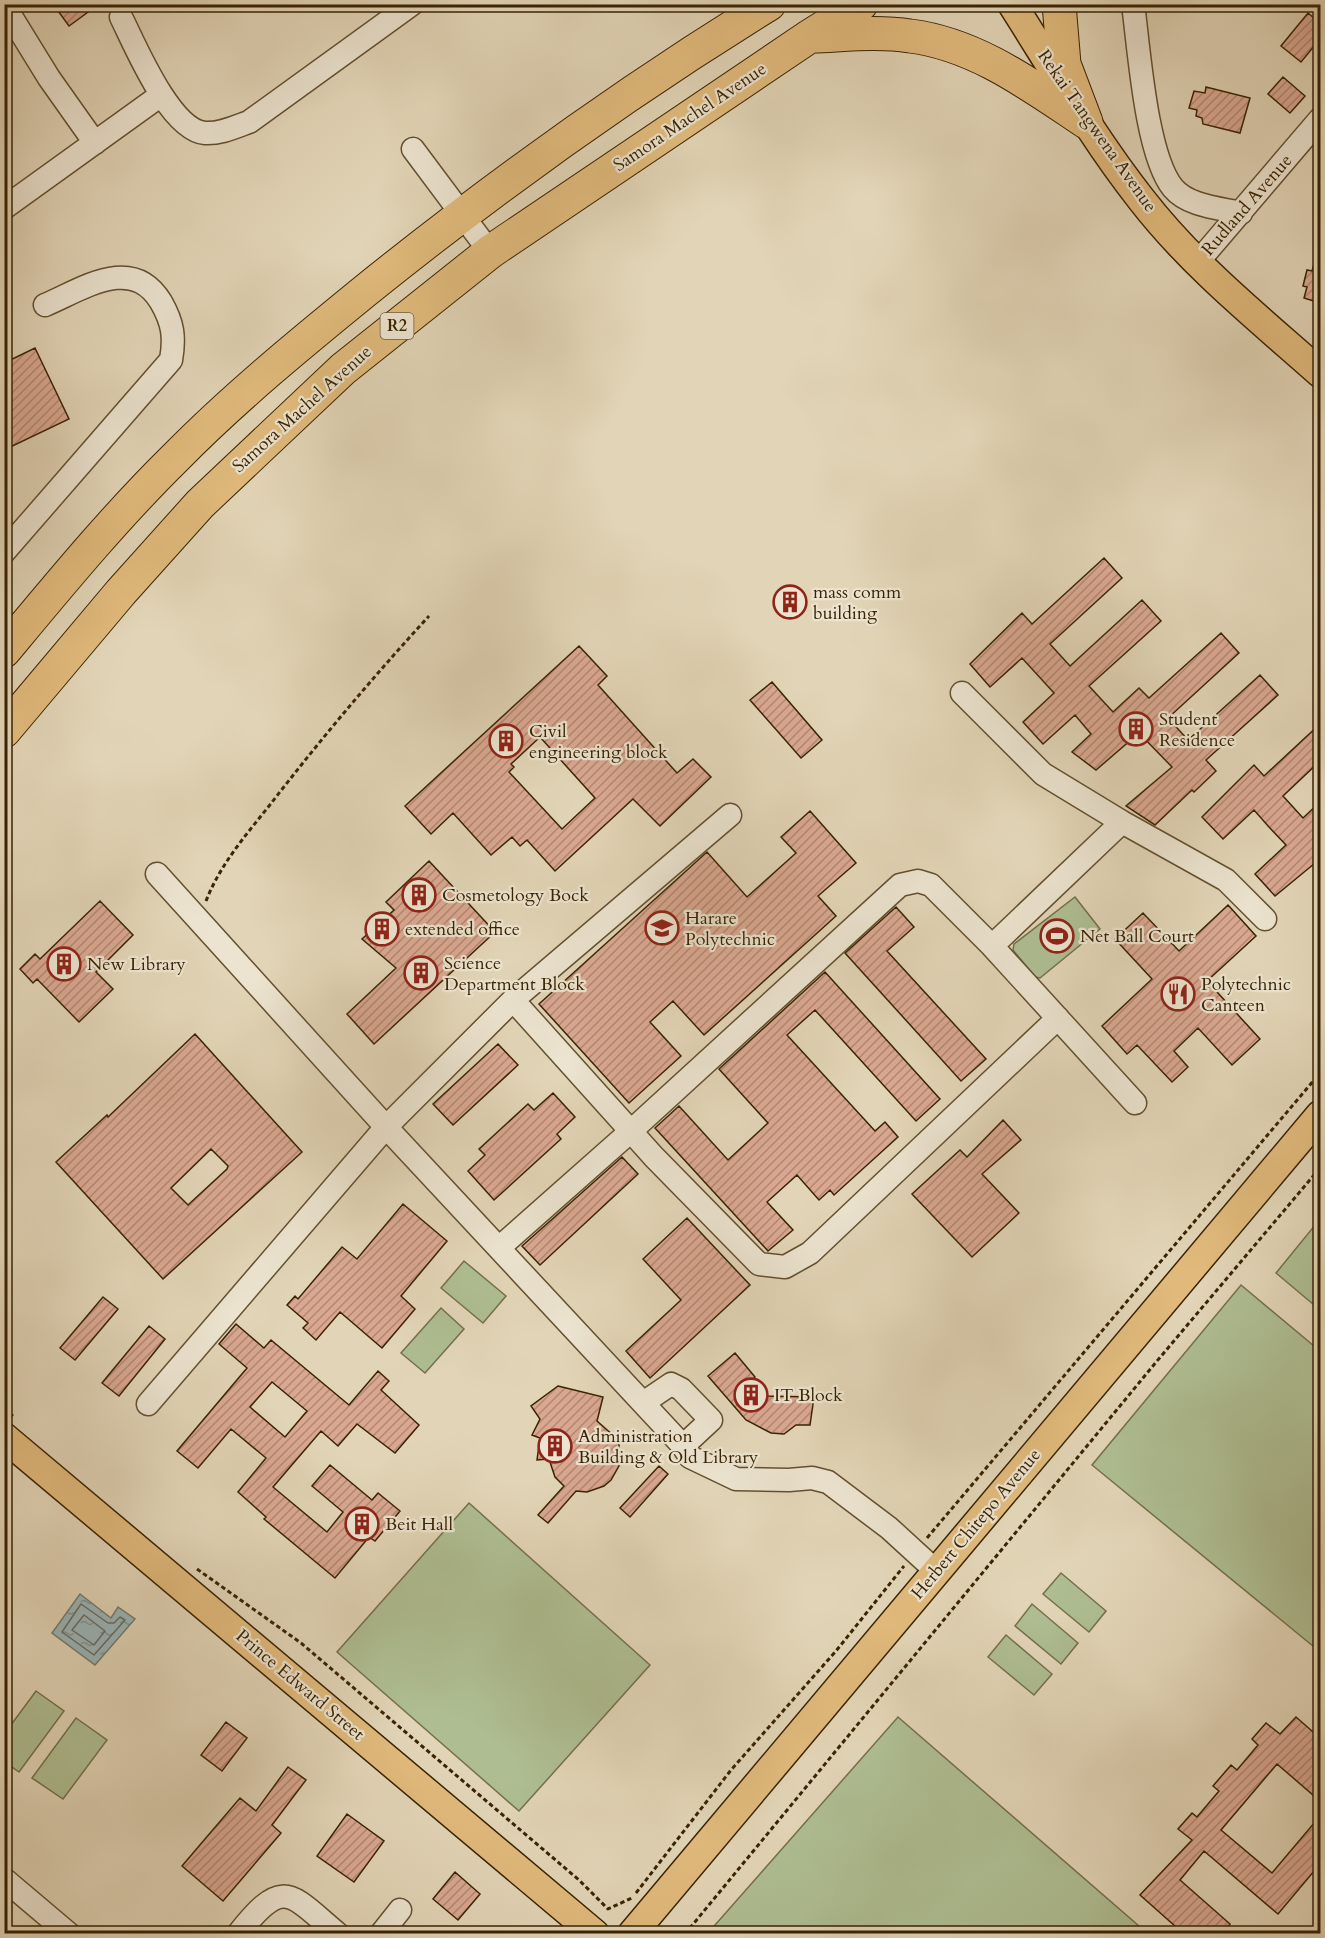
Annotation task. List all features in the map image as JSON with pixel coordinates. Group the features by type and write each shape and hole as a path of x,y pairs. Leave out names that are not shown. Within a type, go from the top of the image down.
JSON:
{"highway":[{"name":"Samora Machel Avenue","path":"4,731 121,592 200,504 343,369 490,252 861,4"},
{"path":"1059,4 1064,64 1086,122"},
{"name":"R2","path":"4,651 107,530 174,458 317,330 461,213 633,91 762,7"},
{"path":"810,36 910,36 963,50 1012,72 1086,122"}],"main road":[{"name":"Rekai Tangwena Avenue","path":"1012,4 1086,122 1141,199 1197,263 1320,373"},
{"name":"Herbert Chitepo Avenue","path":"633,1934 1320,1115"},
{"name":"Prince Edward Street","path":"12,1429 595,1934"}],"street":[{"path":"121,17 161,94 186,125 203,133 226,131 249,122 412,4"},
{"path":"1133,4 1159,161 1173,188 1194,202 1241,213"},
{"path":"4,5 49,78 94,143"},
{"path":"4,208 161,94"},
{"name":"Rudland Avenue","path":"1197,263 1320,119"},
{"path":"413,149 490,252"},
{"path":"4,552 171,360 174,343 172,322 158,298 145,284 133,277 109,278 45,305"},
{"path":"962,693 1043,774 1122,822 1226,880 1265,919"},
{"path":"148,1404 386,1127 513,1000 730,815"},
{"path":"992,946 1122,822"},
{"path":"157,874 386,1127 683,1446 690,1457 736,1479 812,1478 828,1482 936,1571"},
{"path":"500,1247 631,1131 900,885 918,881 931,885 992,946 1135,1103"},
{"path":"513,1000 631,1131 759,1264 785,1267 810,1253 1058,1018"},
{"path":"642,1403 671,1384 681,1389 711,1420 683,1446"},
{"path":"4,1879 69,1934"},
{"path":"238,1934 257,1910 278,1896 293,1896 338,1934"},
{"path":"381,1934 400,1910"}],"path":[{"path":"198,919 216,875 358,695 429,616"},
{"path":"196,1568 301,1643 378,1706 579,1880 608,1909 630,1900 730,1770 836,1651 915,1552 1320,1073"},
{"path":"685,1934 1157,1361 1320,1168"},
{"path":"4,1408 12,1429"}],"green space":[{"name":"Net Ball Court","path":"1075,897 1100,929 1040,978 1035,977 1013,950 1014,944"},
{"path":"1320,1219 1320,1310 1276,1273"},
{"path":"464,1261 506,1296 483,1323 441,1288"},
{"path":"1241,1285 1320,1351 1319,1651 1092,1465"},
{"path":"441,1308 464,1329 425,1373 401,1353"},
{"path":"469,1503 650,1665 519,1811 337,1652"},
{"path":"1061,1573 1106,1611 1089,1632 1043,1594"},
{"path":"1032,1604 1078,1643 1061,1664 1015,1626"},
{"path":"1006,1635 1052,1674 1034,1695 988,1657"},
{"path":"36,1691 64,1711 19,1772 5,1762 5,1733"},
{"path":"898,1717 1147,1933 708,1933"},
{"path":"76,1718 107,1740 63,1799 32,1778"}],"water":[{"path":"80,1594 111,1618 118,1607 135,1619 95,1665 52,1633"}],"building":[{"path":"53,4 99,4 69,26"},
{"path":"1308,13 1320,23 1320,39 1301,62 1281,46"},
{"path":"1283,77 1305,96 1290,113 1268,94"},
{"path":"1206,87 1250,98 1240,133 1203,124 1202,118 1196,116 1197,110 1189,108 1194,91 1205,93"},
{"path":"1317,253 1320,254 1320,303 1304,298 1307,287 1303,286 1307,270 1312,271"},
{"path":"35,348 69,419 4,450 4,363"},
{"path":"1104,558 1122,578 1050,644 1070,666 1142,600 1161,621 1089,686 1113,712 1139,688 1149,698 1221,633 1239,653 1168,718 1188,740 1260,675 1278,695 1206,760 1216,771 1155,825 1126,806 1172,767 1139,733 1096,770 1072,752 1091,734 1075,715 1043,744 1023,722 1054,693 1022,658 990,687 970,664 1022,613 1032,624"},
{"path":"579,646 607,676 598,685 677,773 693,759 711,777 660,826 633,799 555,871 527,840 520,846 512,837 491,855 453,813 431,834 405,806","holes":["540,737 595,798 562,829 509,772 514,767 511,764"]},
{"path":"772,682 822,740 801,758 750,700"},
{"name":"Student Residence","path":"1320,724 1320,761 1283,796 1303,818 1320,802 1320,859 1275,896 1255,874 1286,845 1254,810 1223,839 1202,817 1254,765 1264,776"},
{"path":"810,811 856,863 818,896 836,916 704,1035 673,1001 650,1022 681,1056 629,1103 539,1004 707,852 747,897 796,853 781,837"},
{"path":"429,861 495,932 374,1044 347,1014 396,968 362,939 394,910 386,902"},
{"name":"New Library","path":"100,901 133,935 96,972 113,989 79,1022 37,979 33,983 20,969 35,954 40,959"},
{"name":"Polytechnic Canteen","path":"1228,905 1256,936 1207,981 1260,1039 1232,1065 1198,1028 1174,1051 1188,1067 1172,1082 1137,1045 1127,1054 1102,1026 1152,979 1115,939 1143,913 1179,951"},
{"path":"896,907 914,927 887,951 986,1059 961,1081 845,953"},
{"path":"825,972 940,1099 916,1121 815,1010 787,1035 875,1131 885,1122 898,1137 834,1195 830,1190 819,1200 797,1175 767,1202 793,1230 768,1251 655,1128 679,1106 728,1160 768,1123 719,1069"},
{"path":"195,1034 302,1152 163,1279 56,1162 107,1115 108,1117","holes":["211,1149 228,1166 188,1205 171,1188"]},
{"path":"498,1044 518,1065 453,1125 433,1104"},
{"path":"553,1093 575,1117 557,1134 561,1139 494,1200 468,1171 485,1155 479,1149 528,1104 534,1110"},
{"path":"1003,1120 1021,1140 982,1174 1019,1213 972,1257 912,1194 960,1150 967,1157"},
{"path":"622,1157 638,1174 540,1265 522,1246"},
{"path":"403,1204 447,1241 401,1296 415,1309 382,1348 340,1312 316,1340 303,1328 308,1323 287,1305 295,1296 298,1299 342,1247 357,1259"},
{"path":"687,1218 750,1285 650,1378 626,1351 681,1300 643,1259"},
{"path":"103,1297 118,1309 75,1360 60,1348"},
{"path":"236,1324 264,1348 271,1340 349,1405 378,1371 389,1381 381,1390 419,1425 395,1453 357,1424 338,1446 321,1431 273,1487 327,1532 343,1512 312,1486 330,1465 372,1500 378,1493 400,1511 375,1541 369,1537 335,1578 264,1519 266,1517 238,1492 266,1458 231,1429 198,1468 177,1451 247,1368 219,1344","holes":["272,1382 307,1411 285,1437 250,1407"]},
{"path":"149,1326 165,1339 119,1396 102,1383"},
{"name":"IT Block","path":"735,1353 755,1377 751,1381 764,1396 814,1397 810,1425 796,1425 784,1434 771,1433 746,1420 708,1376"},
{"name":"Administration Building & Old Library","path":"558,1386 603,1397 597,1421 615,1437 619,1445 620,1464 611,1480 604,1486 587,1492 576,1491 548,1523 538,1515 564,1486 555,1477 549,1459 537,1460 540,1438 532,1435 540,1419 531,1406"},
{"path":"659,1466 668,1474 630,1517 620,1508"},
{"path":"1296,1717 1320,1738 1320,1801 1277,1764 1221,1830 1272,1873 1320,1816 1320,1864 1278,1914 1204,1851 1180,1880 1230,1924 1222,1934 1184,1934 1140,1895 1192,1840 1178,1829 1192,1813 1197,1817 1219,1791 1213,1786 1231,1765 1237,1770 1258,1745 1252,1739 1266,1723 1280,1734"},
{"path":"226,1722 247,1738 222,1771 201,1755"},
{"path":"288,1767 306,1780 272,1825 281,1833 223,1901 182,1866 240,1798 256,1811"},
{"path":"347,1814 384,1841 354,1882 317,1856"},
{"path":"455,1872 480,1894 458,1920 433,1899"}],"place":[{"name":"mass comm building","path":"790,602"},
{"name":"Student Residence","path":"1136,729"},
{"name":"Civil engineering block","path":"506,741"},
{"name":"Cosmetology Bock","path":"419,895"},
{"name":"Harare Polytechnic","path":"662,928"},
{"name":"extended office","path":"382,929"},
{"name":"Net Ball Court","path":"1057,936"},
{"name":"New Library","path":"64,964"},
{"name":"Science Department Block","path":"421,973"},
{"name":"Polytechnic Canteen","path":"1178,994"},
{"name":"IT Block","path":"751,1395"},
{"name":"Administration Building & Old Library","path":"555,1446"},
{"name":"Beit Hall","path":"362,1524"}]}
